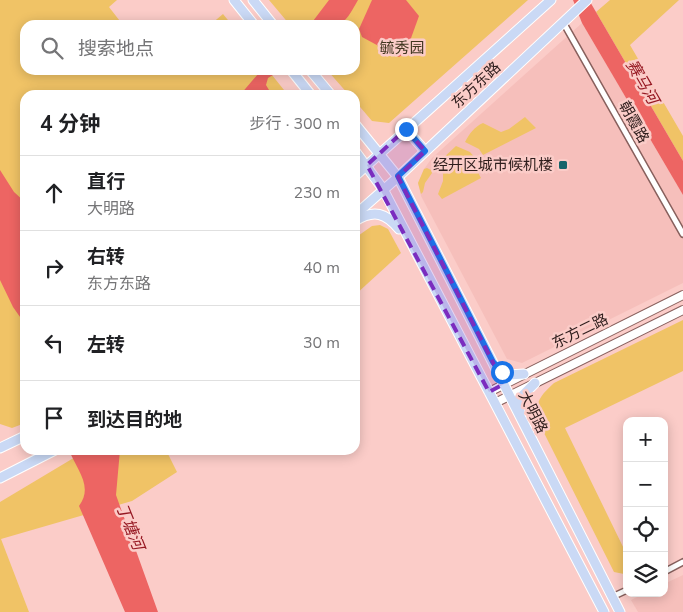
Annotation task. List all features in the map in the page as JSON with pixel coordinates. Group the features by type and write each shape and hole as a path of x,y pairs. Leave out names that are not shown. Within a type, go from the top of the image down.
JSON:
{"main road":[{"path":"234,0 250,20"},
{"path":"253,0 269,20"},
{"name":"东方东路","path":"360,171 551,0"},
{"name":"东方东路","path":"360,208 398,176 587,0"},
{"path":"295,75 307,90"},
{"path":"314,75 327,90"},
{"path":"406,129 425,151"},
{"name":"大明路","path":"360,130 398,176 620,612"},
{"name":"大明路","path":"360,157 383,189 604,612"},
{"path":"360,218 365,215 382,214 392,221 411,244"},
{"name":"东方二路","path":"489,392 683,295"},
{"name":"东方二路","path":"494,403 683,310"},
{"path":"493,362 507,375 524,374"},
{"path":"520,417 519,399 535,383"},
{"path":"0,448 20,438"},
{"path":"0,478 45,455"}],"street":[{"name":"朝霞路","path":"563,22 683,234"},
{"path":"668,570 683,562"},
{"path":"612,596 623,592"}],"highlighted area":[{"path":"406,129 425,151 398,177 504,384 489,392 367,165"}],"shaded area":[{"path":"329,0 358,0 345,20 314,20"},
{"path":"372,0 406,0 419,16 406,52 399,57 362,37 360,27"},
{"path":"573,0 589,0 683,161 683,195 582,23"},
{"path":"582,23 683,195 683,283 522,363 507,359 421,196 418,183 424,169 432,158"},
{"path":"257,75 273,75 268,78 266,85 269,90 244,90"},
{"path":"0,170 14,192 20,197 20,317 0,280"},
{"path":"71,455 120,455 116,495 158,612 125,612 79,506 85,491 82,478"},
{"path":"683,575 683,612 638,612 631,600 637,597 668,597 668,582"}],"green space":[{"path":"0,0 117,0 109,7 119,20 20,20 20,75 272,75 284,90 20,90 20,425 12,428 0,424"},
{"name":"毓秀园","path":"269,0 528,0 389,123 372,121 360,107 360,90 345,90 331,75 360,75 360,20 286,20"},
{"path":"610,0 679,0 630,45 683,136 683,161 596,12"},
{"path":"223,14 228,20 216,20"},
{"path":"525,117 536,128 483,155 479,149 465,142 472,131 483,123 501,132 509,129"},
{"path":"456,146 470,152 476,159 472,161 481,178 442,199 438,194 443,181 443,174 439,166 440,161"},
{"path":"427,168 432,173 425,183 421,194 418,183 424,169"},
{"path":"380,225 388,229 401,253 360,290 360,234 372,226"},
{"path":"683,320 683,371 565,428 623,547 623,574 614,572 540,425 537,411 539,401 554,383"},
{"path":"79,455 168,455 177,472 132,501 1,539 29,612 0,612 0,502"}],"place":[{"name":"经开区城市候机楼","path":"563,165"}],"route":[{"path":"406,129 425,151 398,176 493,362 502,372"}],"water label":[{"name":"赛马河","path":"642,82"},
{"name":"丁塘河","path":"130,527"}]}
